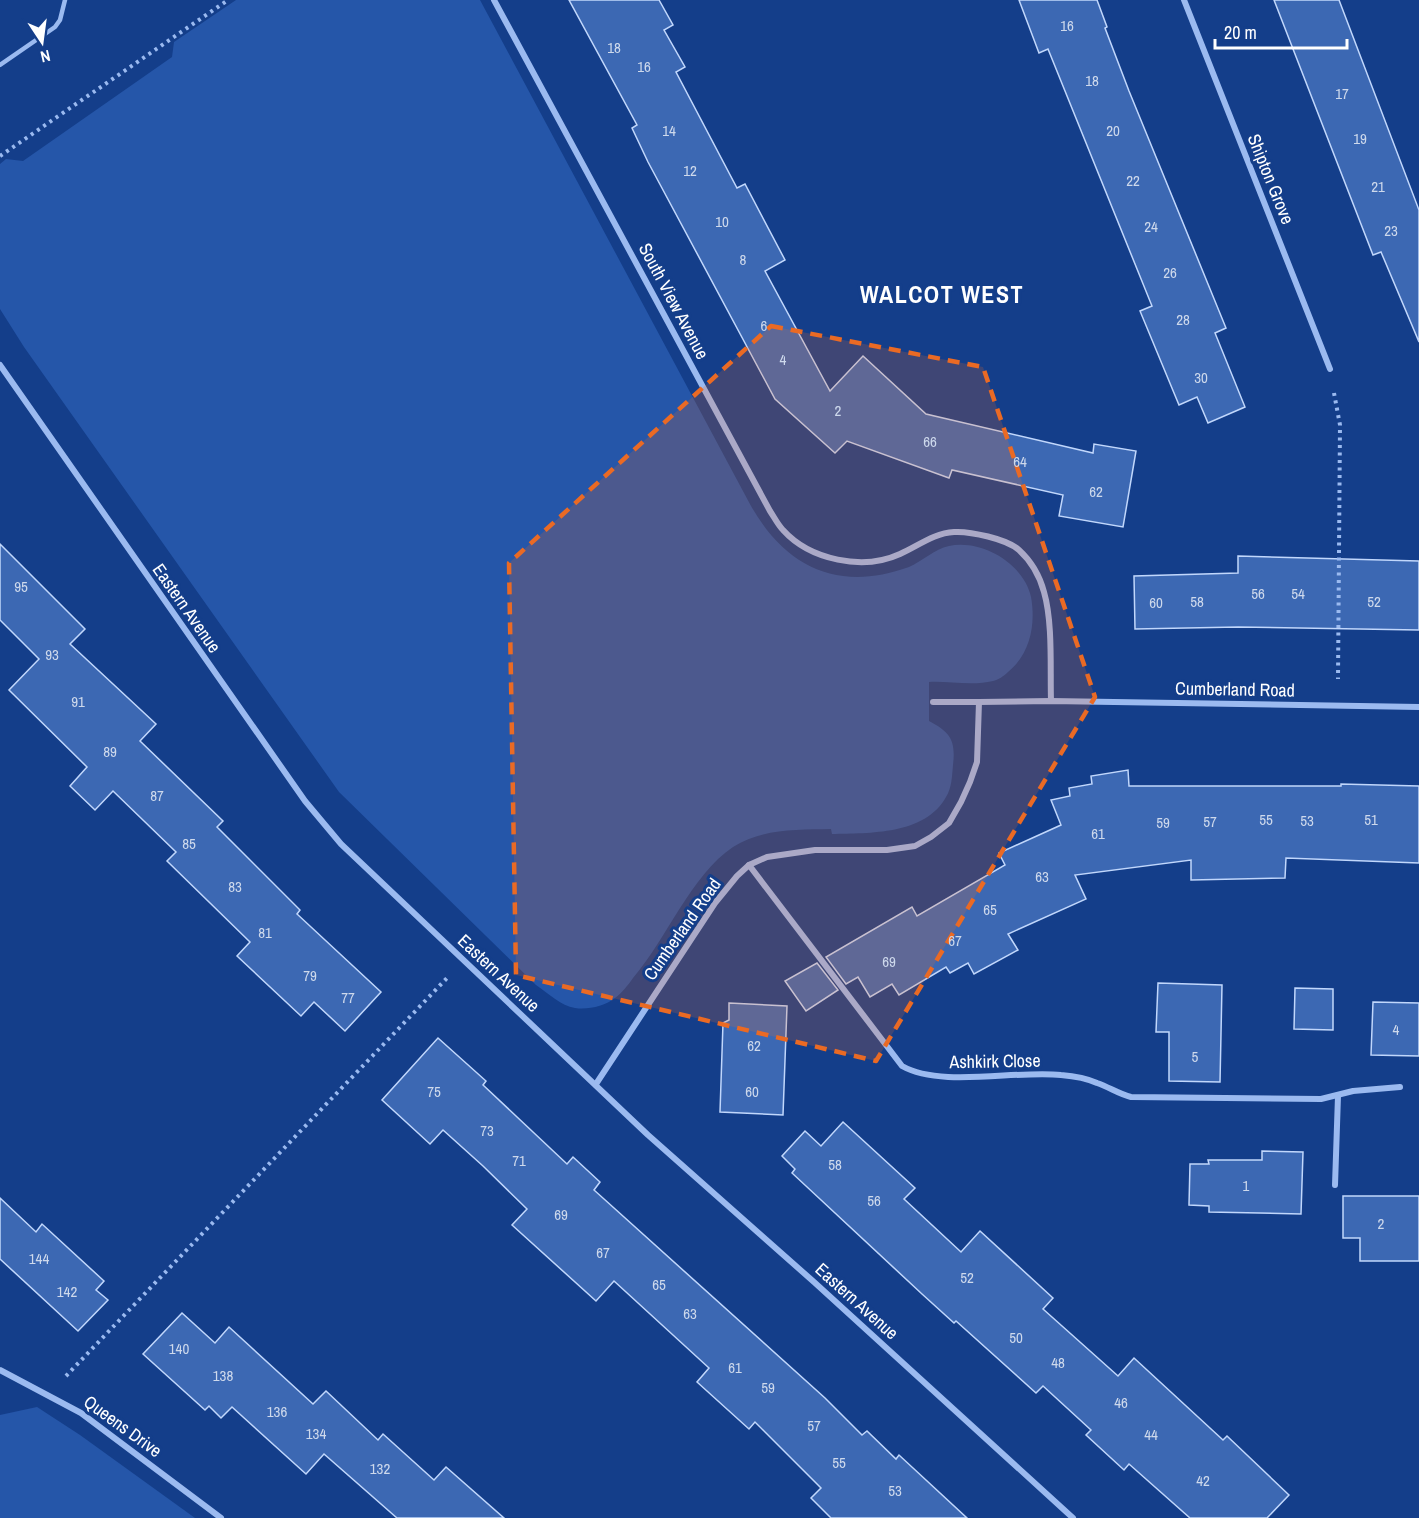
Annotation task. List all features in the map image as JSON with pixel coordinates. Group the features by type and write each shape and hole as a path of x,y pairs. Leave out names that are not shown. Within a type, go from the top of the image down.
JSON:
{"street":[{"name":"South View Avenue","path":"494,0 770,511 782,529 794,540 822,555 838,560 872,562 899,555 928,538 955,532 985,535 1018,549 1036,570 1045,594 1051,701"},
{"name":"Shipton Grove","path":"1184,0 1330,369"},
{"name":"Eastern Avenue","path":"0,365 305,801 341,844 648,1135 823,1290 1073,1518"},
{"name":"Cumberland Road","path":"933,702 1051,701 1419,707"},
{"name":"Cumberland Road","path":"596,1084 715,903 749,865 767,857 815,850 887,850 915,846 949,823 961,802 977,762 979,702"},
{"name":"Ashkirk Close","path":"749,865 902,1066 913,1072 950,1077 1059,1075 1098,1083 1119,1094 1131,1097 1322,1099 1353,1091 1400,1087"},
{"path":"1335,1185 1338,1096"},
{"name":"Queens Drive","path":"0,1370 81,1413 221,1518"}],"lane":[{"path":"0,65 55,27 60,20 65,0"}],"path":[{"path":"0,156 228,0"},
{"path":"1330,369 1340,425 1338,706"},
{"path":"48,1395 464,960"}],"highlighted area":[{"path":"771,326 983,367 1095,697 876,1061 516,975 509,563"}],"shaded area":[{"path":"236,0 480,0 751,506 765,528 781,546 799,560 818,570 860,577 884,574 909,567 933,552 949,546 975,546 1000,556 1020,574 1031,597 1033,618 1030,638 1016,665 993,681 929,682 929,721 947,733 952,743 954,756 949,790 937,809 925,819 910,825 879,832 832,834 831,829 780,831 756,836 733,847 704,874 645,963 622,991 606,1003 596,1007 580,1008 565,1005 536,985 339,792 24,347 0,309 0,164 6,159 23,161 172,57 174,42"},
{"path":"37,1407 80,1435 195,1518 0,1518 0,1415"}],"building":[{"path":"569,0 659,0 673,25 664,30 685,67 676,72 737,188 745,184 785,260 765,271 830,391 863,356 926,414 1093,453 1094,444 1136,451 1123,527 1059,516 1063,495 952,470 949,478 847,441 835,453 775,399 648,162 632,128 637,125"},
{"path":"1019,0 1097,0 1129,91 1226,328 1215,333 1245,407 1208,423 1197,397 1179,405 1140,311 1152,306 1048,49 1039,53"},
{"path":"1274,0 1339,0 1419,210 1419,342 1381,252 1373,255"},
{"path":"0,544 85,629 70,644 156,724 140,741 223,821 217,827 300,910 297,914 381,992 345,1031 314,1002 301,1016 237,956 250,942 167,861 176,852 113,791 95,810 70,786 87,767 9,690 39,659 0,620"},
{"path":"1238,556 1419,561 1419,630 1238,627 1135,629 1134,576 1238,573"},
{"path":"1128,770 1129,786 1341,786 1341,784 1419,786 1419,863 1286,858 1285,878 1191,880 1191,860 1075,875 1086,899 1008,934 1018,950 974,974 968,963 950,973 946,967 899,995 892,984 870,997 858,977 846,984 826,957 912,907 917,916 1005,865 999,853 1061,825 1051,800 1070,796 1069,788 1092,784 1091,776"},
{"path":"817,963 838,990 806,1011 785,981"},
{"path":"1158,983 1222,985 1220,1082 1169,1081 1169,1032 1156,1032"},
{"path":"1295,988 1333,989 1333,1030 1294,1029"},
{"path":"1373,1002 1419,1003 1419,1056 1371,1055"},
{"path":"729,1003 787,1006 783,1115 720,1112 723,1023 729,1020"},
{"path":"438,1038 486,1081 483,1085 567,1164 573,1157 600,1182 594,1190 825,1398 862,1435 867,1431 896,1459 899,1455 967,1518 831,1518 811,1498 821,1488 755,1422 749,1429 697,1382 709,1368 614,1281 596,1301 512,1225 527,1209 483,1166 443,1130 430,1144 382,1100"},
{"path":"843,1122 915,1188 904,1199 961,1252 980,1231 1053,1298 1043,1309 1118,1376 1134,1358 1223,1440 1227,1436 1289,1495 1267,1518 1190,1518 1129,1464 1124,1470 1086,1435 1091,1430 1043,1386 1036,1393 956,1321 954,1323 792,1173 795,1169 782,1156 805,1131 821,1146"},
{"path":"1262,1151 1303,1152 1301,1214 1209,1212 1209,1206 1189,1205 1190,1164 1209,1164 1208,1160 1262,1160"},
{"path":"1343,1196 1419,1196 1419,1261 1360,1261 1360,1238 1343,1238"},
{"path":"0,1198 36,1232 42,1224 104,1281 96,1290 108,1300 78,1331 0,1259"},
{"path":"182,1313 215,1343 229,1327 313,1404 326,1391 378,1440 383,1434 434,1480 446,1467 504,1518 397,1518 324,1454 306,1474 232,1407 221,1418 209,1406 205,1410 143,1354"}],"district":[{"name":"WALCOT WEST","path":"942,294"}]}
